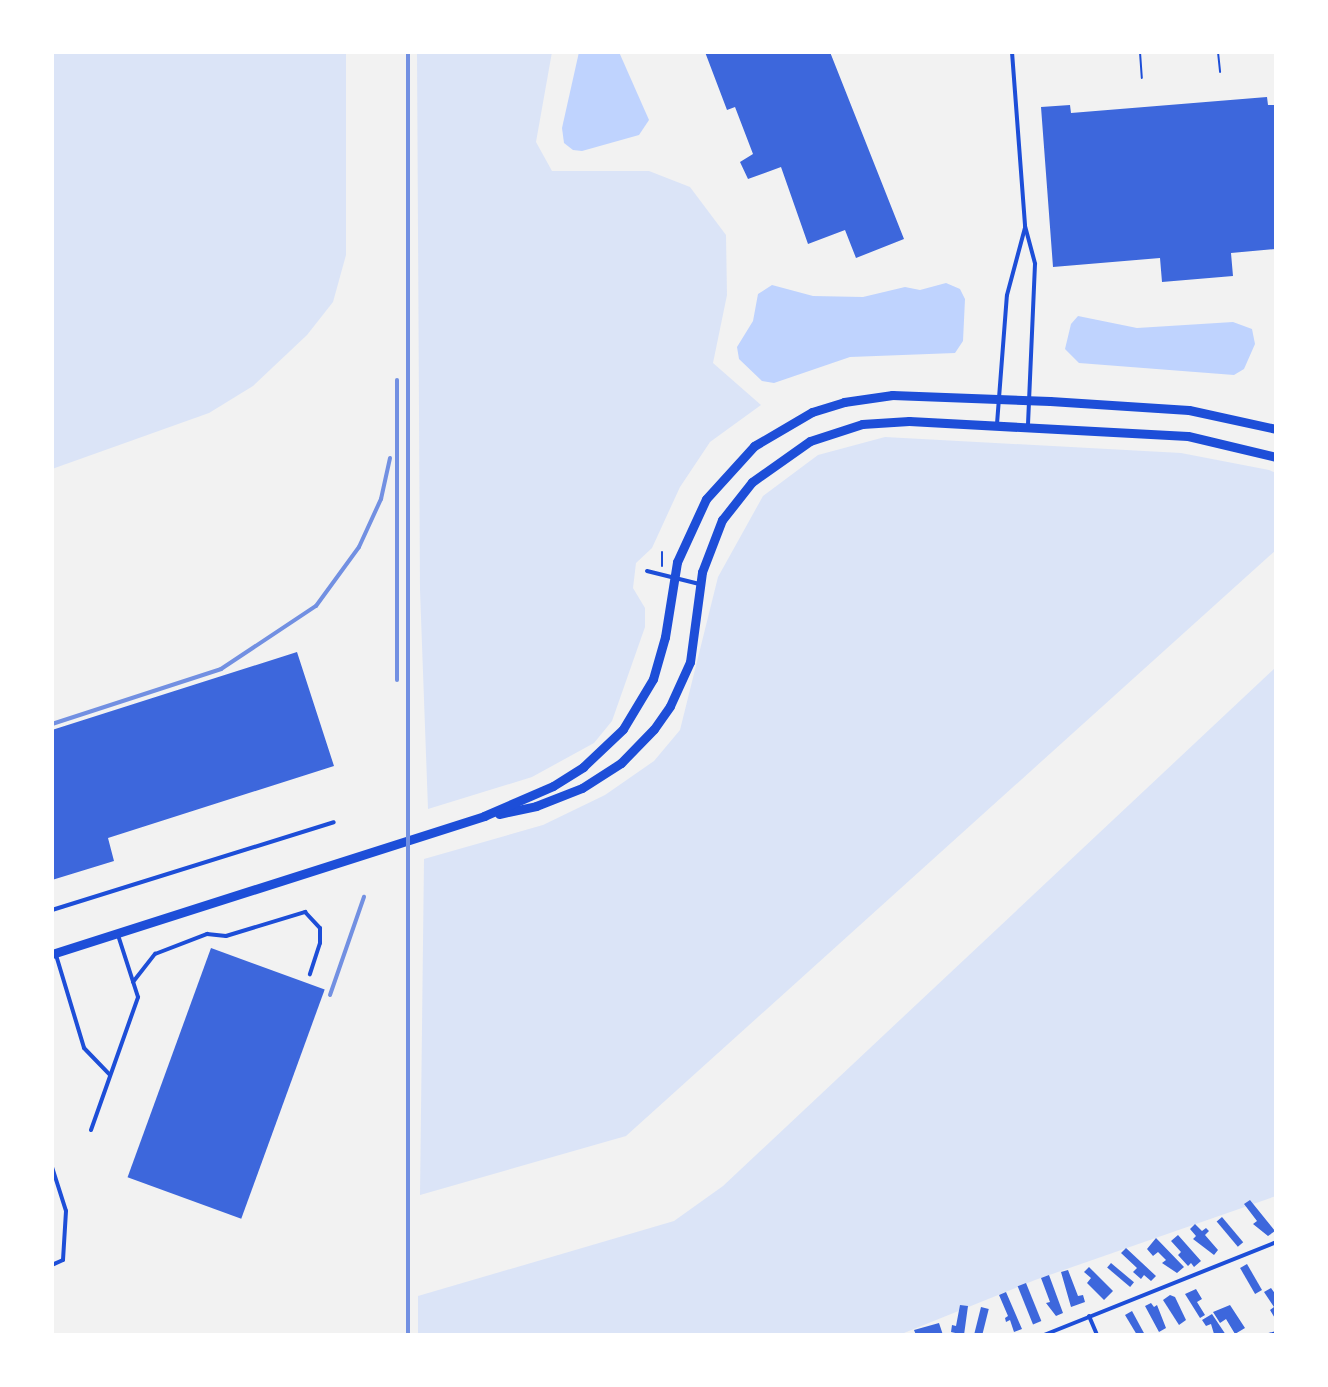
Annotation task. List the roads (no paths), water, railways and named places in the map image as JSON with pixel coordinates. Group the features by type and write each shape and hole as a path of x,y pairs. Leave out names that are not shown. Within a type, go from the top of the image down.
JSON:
{"street":[{"path":"484,816 572,775 595,758 623,729 646,693 658,664 673,577 684,539 713,488 754,446 795,420 844,402 877,396 1189,410 1276,429"},
{"path":"54,953 484,816 536,806 582,788 611,770 643,741 670,706 690,662 699,584 711,541 736,500 769,466 810,441 849,427 889,421 1188,436 1276,457"}],"lane":[{"path":"1012,52 1025,226 1035,280 1027,428"},
{"path":"997,427 1007,295 1025,226"},
{"path":"647,571 699,584"},
{"path":"52,910 334,822"},
{"path":"133,982 155,954 207,934 226,936 305,912 320,928 320,943 310,974"},
{"path":"91,1130 138,997 117,933"},
{"path":"54,953 84,1048 110,1075"},
{"path":"52,1167 66,1211 63,1260 52,1265"},
{"path":"1044,1335 1276,1242"},
{"path":"1089,1316 1097,1335"},
{"path":"1269,1335 1276,1333"}],"water":[{"path":"579,52 619,52 649,120 639,135 582,151 573,150 564,143 562,128"},
{"path":"946,283 960,289 965,299 963,341 955,353 850,357 774,383 762,381 739,359 737,347 753,321 758,294 772,285 813,296 863,297 905,287 920,290"},
{"path":"1078,316 1137,328 1233,322 1252,329 1255,344 1244,369 1234,375 1079,363 1065,349 1071,324"}],"railway":[{"path":"408,52 408,1335"},
{"path":"397,380 397,680"},
{"path":"52,724 221,669 316,606 359,547 381,499 390,458"},
{"path":"330,995 364,897"}]}
